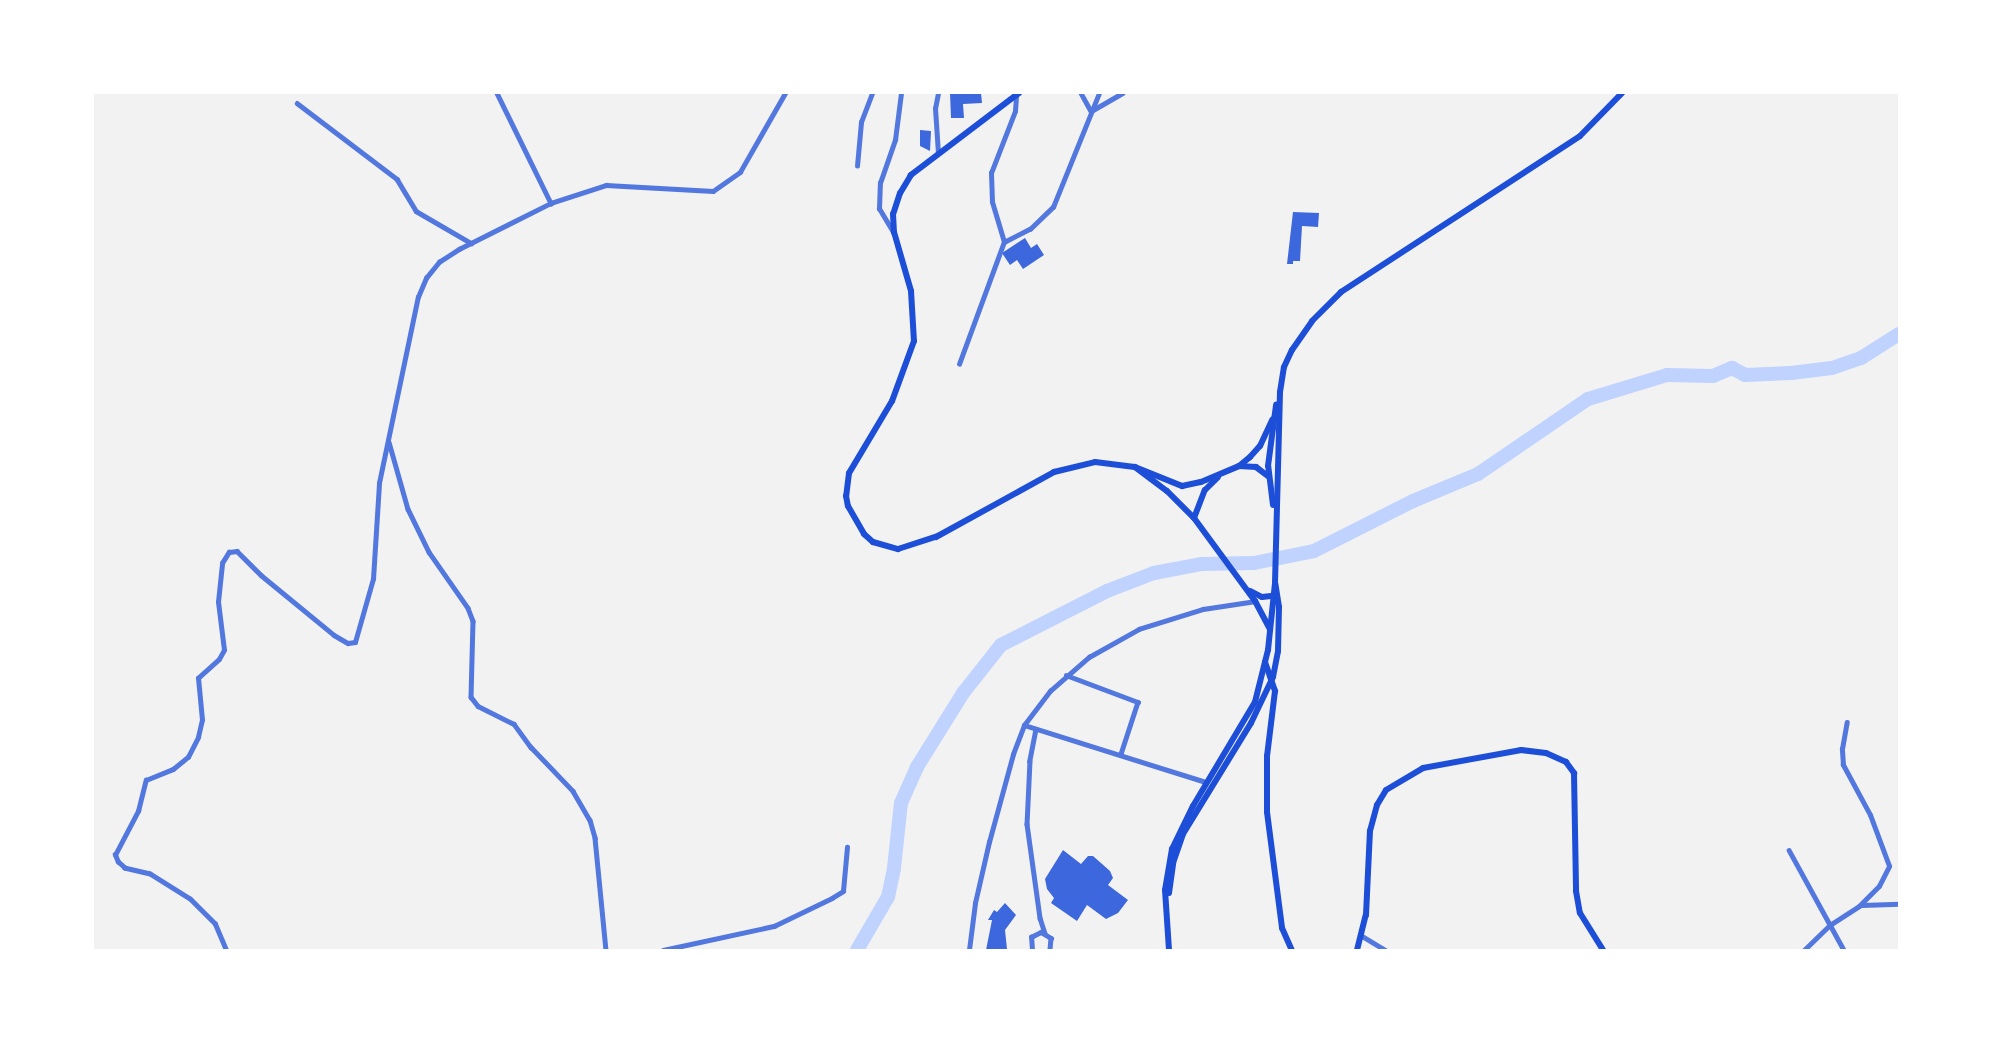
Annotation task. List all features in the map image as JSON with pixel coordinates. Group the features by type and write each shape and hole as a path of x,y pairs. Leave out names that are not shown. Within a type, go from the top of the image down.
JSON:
{"main road":[{"path":"1018,94 911,175 900,193 893,214 894,232 911,290 914,341 892,401 849,473 846,496 848,506 864,534 886,547 915,546 974,518 1054,472 1095,462 1135,467 1182,486 1239,466 1259,446 1272,419 1284,367 1292,350 1312,321 1341,292 1580,136 1622,93"},
{"path":"1167,918 1171,876 1183,834 1251,723 1273,677 1278,651 1279,607 1275,583 1280,392"},
{"path":"1272,419 1268,476 1276,520"},
{"path":"1239,466 1256,467 1268,476 1277,496"},
{"path":"1135,467 1167,491 1195,518 1255,601 1270,629"},
{"path":"1195,518 1205,490 1219,475"},
{"path":"1169,950 1165,890 1169,858 1184,821 1255,702 1265,662 1271,596 1275,583"},
{"path":"1244,586 1259,596 1271,596"},
{"path":"1265,662 1273,677 1276,699 1267,756 1267,811 1282,928 1292,950"},
{"path":"1357,950 1367,903 1370,831 1377,805 1386,790 1423,768 1521,750 1546,753 1566,762 1574,773 1576,891 1580,913 1603,950"}],"street":[{"path":"498,93 551,203"},
{"path":"226,950 215,924 190,899 149,874 125,868 115,855 138,811 146,780 173,769 188,757 198,737 202,720 198,678 224,650 219,586 222,563 229,552 237,551 244,556 261,575 334,635 348,643 355,642 373,579 379,483 418,297 426,278 439,262 471,243 551,203 606,185 713,191 740,172 785,93"},
{"path":"857,166 861,122 872,93"},
{"path":"894,232 879,209 880,183 895,140 901,93"},
{"path":"938,93 935,108 938,153"},
{"path":"1081,93 1092,111"},
{"path":"1004,242 1020,237 1054,207 1099,93"},
{"path":"1092,111 1122,93"},
{"path":"959,364 1004,242 992,202 991,173 1015,111 1018,94"},
{"path":"297,103 397,179 416,211 471,243"},
{"path":"389,440 408,509 429,552 468,608 473,621 471,697 478,706 514,724 531,747 573,791 590,820 595,838 606,950"},
{"path":"970,950 975,903 989,842 1024,725 1065,675 1116,640 1139,629 1203,609 1255,601"},
{"path":"1065,675 1138,702 1121,754"},
{"path":"1804,950 1830,925 1859,906 1880,886 1889,866 1870,815 1843,765 1842,748 1847,722"},
{"path":"1024,725 1206,782"},
{"path":"1036,729 1027,811 1040,918 1045,933 1052,941 1050,950"},
{"path":"663,950 774,926 818,905 843,891 847,847"},
{"path":"1789,850 1844,950"},
{"path":"1859,906 1899,904"},
{"path":"1032,950 1030,941 1037,933 1040,918"},
{"path":"1037,933 1045,933"},
{"path":"1362,936 1385,950"}],"building":[{"path":"950,93 981,93 982,103 963,104 964,118 951,118"},
{"path":"920,130 931,131 930,151 920,146"},
{"path":"1293,212 1319,213 1318,227 1302,226 1300,261 1287,264"},
{"path":"1025,238 1031,248 1037,244 1044,255 1023,269 1017,260 1010,265 1002,253"},
{"path":"1063,850 1081,864 1088,856 1093,856 1110,871 1113,878 1108,885 1128,900 1118,913 1106,919 1087,905 1077,921 1051,903 1054,898 1047,889 1045,879"},
{"path":"1005,903 1016,915 1005,930 1007,949 986,950 992,920 988,920 994,910 997,912"}],"waterway":[{"path":"857,950 888,897 901,803 917,767 963,693 1001,645 1107,591 1154,573 1202,564 1254,563 1314,551 1413,501 1478,474 1588,399 1667,375 1713,376 1732,368 1745,375 1832,368 1861,358 1899,334"}]}
